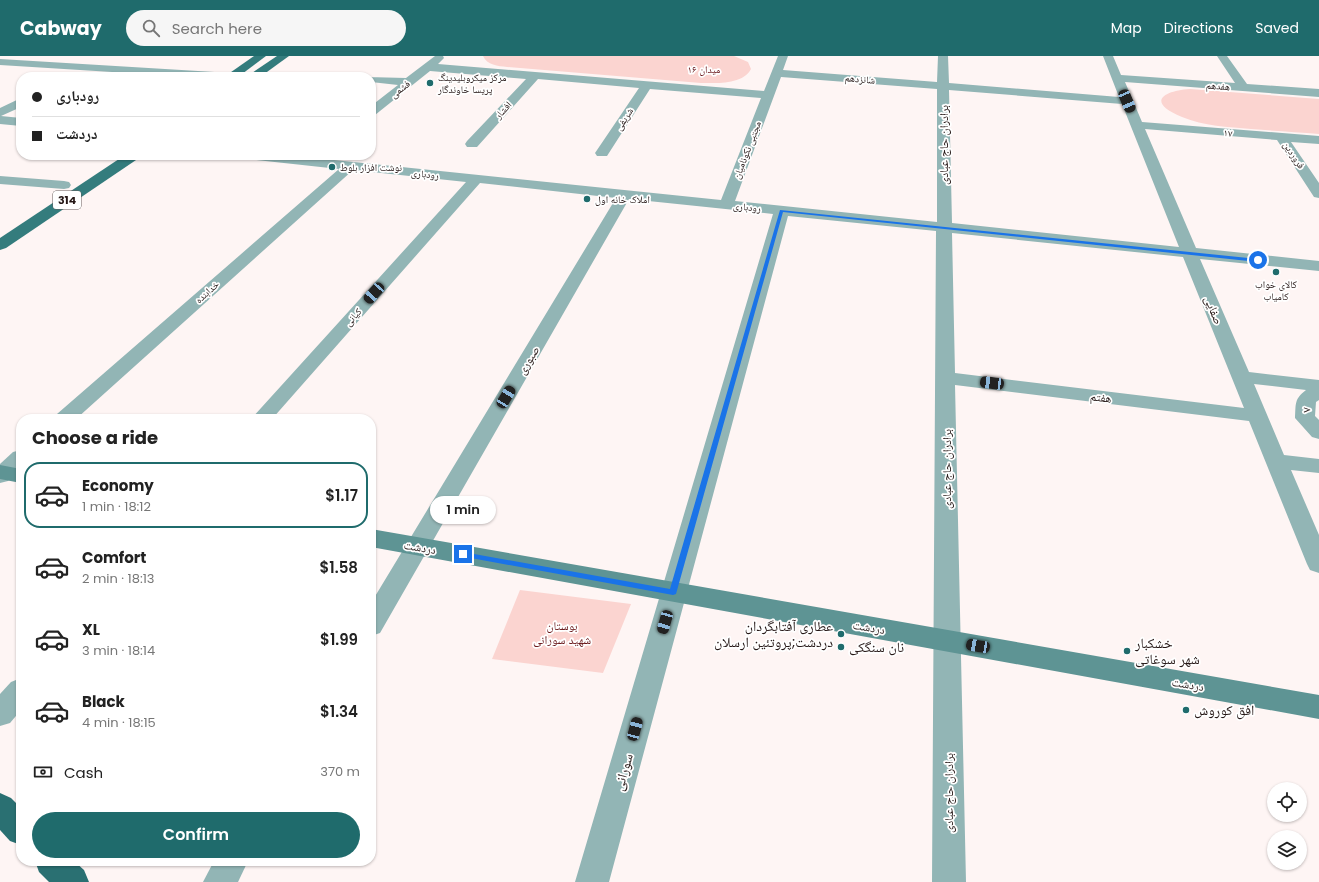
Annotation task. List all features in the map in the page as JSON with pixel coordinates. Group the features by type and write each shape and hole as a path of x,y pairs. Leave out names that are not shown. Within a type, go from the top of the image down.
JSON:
{"highway":[{"path":"0,808 16,825"},
{"path":"56,866 72,882"}],"main road":[{"path":"238,72 261,56"},
{"path":"260,72 284,56"},
{"path":"251,63 272,64"},
{"name":"314","path":"46,198 103,160"},
{"name":"314","path":"0,245 127,160"},
{"name":"دردشت","path":"376,539 1319,707"}],"street":[{"path":"4,62 23,56"},
{"path":"77,72 108,56"},
{"path":"428,67 442,56"},
{"path":"428,67 768,95 783,56"},
{"name":"برادران حاج عبادی","path":"943,56 949,882"},
{"name":"صفایی","path":"1108,56 1319,564"},
{"path":"1222,56 1244,88"},
{"path":"4,62 149,72"},
{"name":"فشمی","path":"376,108 428,67"},
{"name":"شانزدهم","path":"777,73 943,86"},
{"name":"افشار","path":"472,144 535,76"},
{"name":"هفدهم","path":"1118,78 1319,93"},
{"path":"376,79 409,82"},
{"name":"شریفی","path":"602,153 647,85"},
{"path":"943,86 1127,101"},
{"name":"مجتبی نکونامیان","path":"726,205 768,95"},
{"path":"376,99 386,100"},
{"path":"1,119 16,106"},
{"path":"1,119 16,121"},
{"name":"۱۷","path":"1137,125 1319,140"},
{"name":"فروردین","path":"1281,137 1319,194"},
{"name":"رودباری","path":"322,160 350,166 1319,266"},
{"name":"خدابنده","path":"70,414 350,166"},
{"name":"کیانی","path":"266,414 476,179"},
{"path":"0,180 64,185"},
{"name":"صبوری","path":"376,617 625,194"},
{"name":"سورانی","path":"592,882 782,210"},
{"path":"1241,377 1319,386"},
{"name":"هفتم","path":"945,378 1258,416"},
{"name":"۷","path":"1319,391 1306,400 1305,418 1319,432"},
{"path":"1276,461 1319,466"},
{"path":"6,474 16,463"},
{"path":"0,714 16,696"},
{"path":"220,882 229,866"}],"green space":[{"name":"میدان ۱۶","path":"483,56 734,56 748,62 751,69 742,78 728,82 701,83 504,67 490,63"},
{"path":"1190,89 1319,99 1319,134 1234,128 1207,124 1182,117 1164,107 1162,98 1165,95 1180,90"},
{"name":"بوستان شهید سورانی","path":"520,590 631,604 603,673 492,659"}],"place":[{"name":"مرکز میکروبلیدینگ پریسا خاوندگار","path":"430,83"},
{"name":"نوشت افزار بلوط","path":"332,167"},
{"name":"املاک خانه اول","path":"587,199"},
{"name":"کالای خواب کامیاب","path":"1276,272"},
{"name":"عطاری آفتابگردان دردشت;پروتئین ارسلان","path":"841,634"},
{"name":"نان سنگکی","path":"841,647"},
{"name":"خشکبار شهر سوغاتی","path":"1127,651"},
{"name":"افق کوروش","path":"1186,710"}],"route":[{"path":"463,554 673,592 782,210 1258,260"}]}
